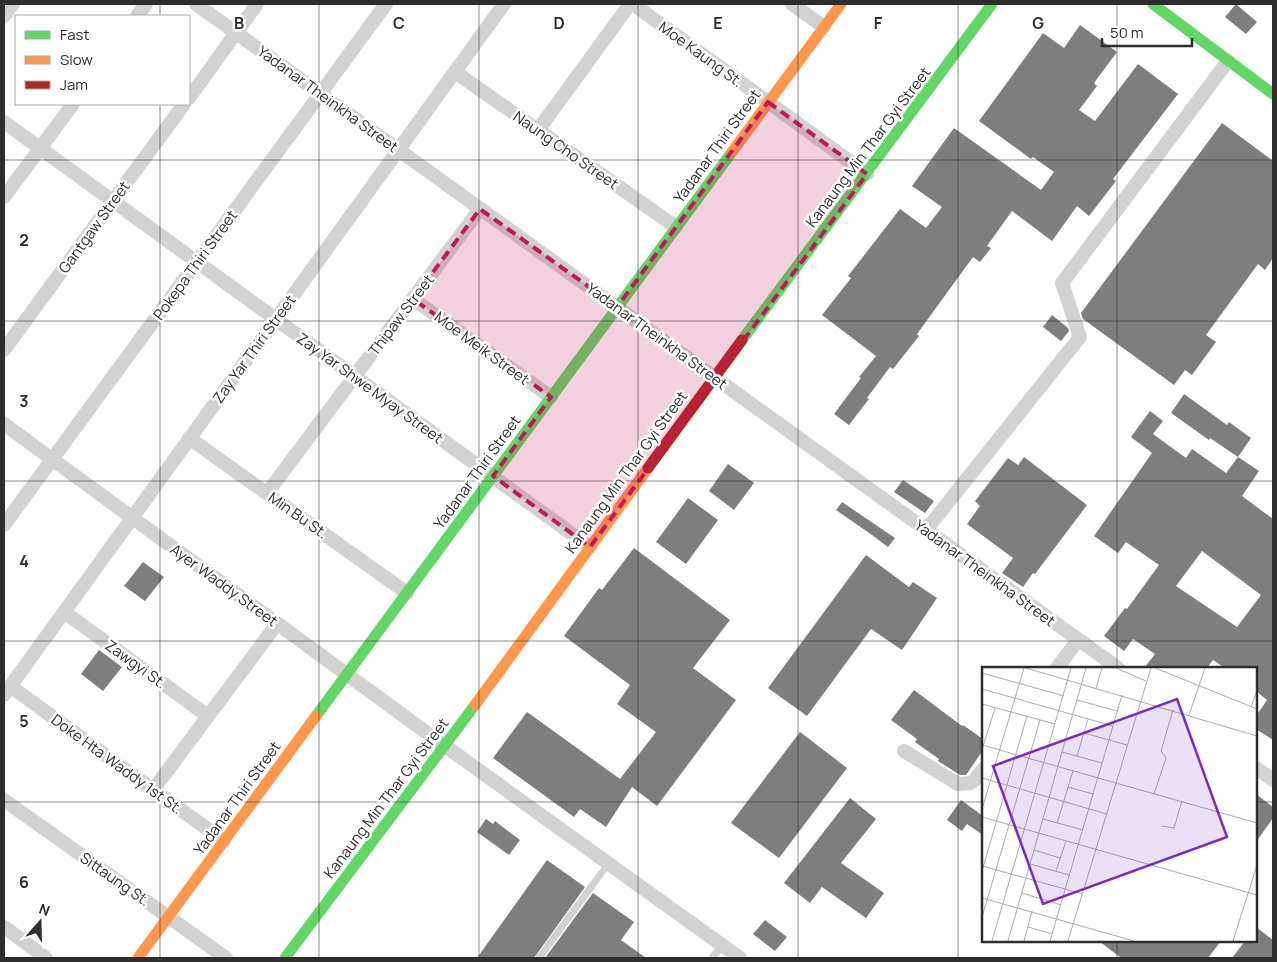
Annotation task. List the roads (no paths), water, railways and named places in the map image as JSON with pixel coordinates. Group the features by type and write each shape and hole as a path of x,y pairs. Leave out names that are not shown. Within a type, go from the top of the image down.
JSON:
{"street":[{"path":"4,16 13,4"},
{"path":"138,15 146,4"},
{"name":"Yadanar Theinkha Street","path":"196,4 1117,667"},
{"path":"190,97 258,4"},
{"name":"Pokepa Thiri Street","path":"4,526 386,4"},
{"name":"Zay Yar Thiri Street","path":"7,690 504,4"},
{"path":"538,130 631,4"},
{"name":"Moe Kaung St.","path":"631,4 867,174"},
{"path":"792,4 824,27"},
{"name":"Yadanar Thiri Street","path":"138,958 841,4"},
{"name":"Kanaung Min Thar Gyi Street","path":"285,958 445,746 714,377 992,4"},
{"path":"1152,4 1273,94"},
{"path":"926,530 1080,337 1062,283 1228,60"},
{"name":"Naung Cho Street","path":"455,72 676,227"},
{"path":"4,197 72,105"},
{"name":"Gantgaw Street","path":"4,350 183,105"},
{"name":"Zay Yar Shwe Myay Street","path":"4,122 590,547"},
{"name":"Thipaw Street","path":"267,494 480,209"},
{"name":"Moe Meik Street","path":"413,299 551,398"},
{"name":"Ayer Waddy Street","path":"4,424 445,746 740,958"},
{"name":"Min Bu St.","path":"189,438 407,593"},
{"name":"Zawgyi St.","path":"64,612 208,716"},
{"path":"153,790 277,624"},
{"path":"1058,667 1078,640"},
{"name":"Doke Hta Waddy 1st St.","path":"7,690 224,841"},
{"path":"904,751 958,784 970,783 975,780 982,770"},
{"path":"1257,769 1273,780"},
{"name":"Sittaung St.","path":"4,800 226,958"},
{"path":"4,927 46,958"}],"lane":[{"path":"539,958 608,864"},
{"path":"712,958 722,945"}]}
